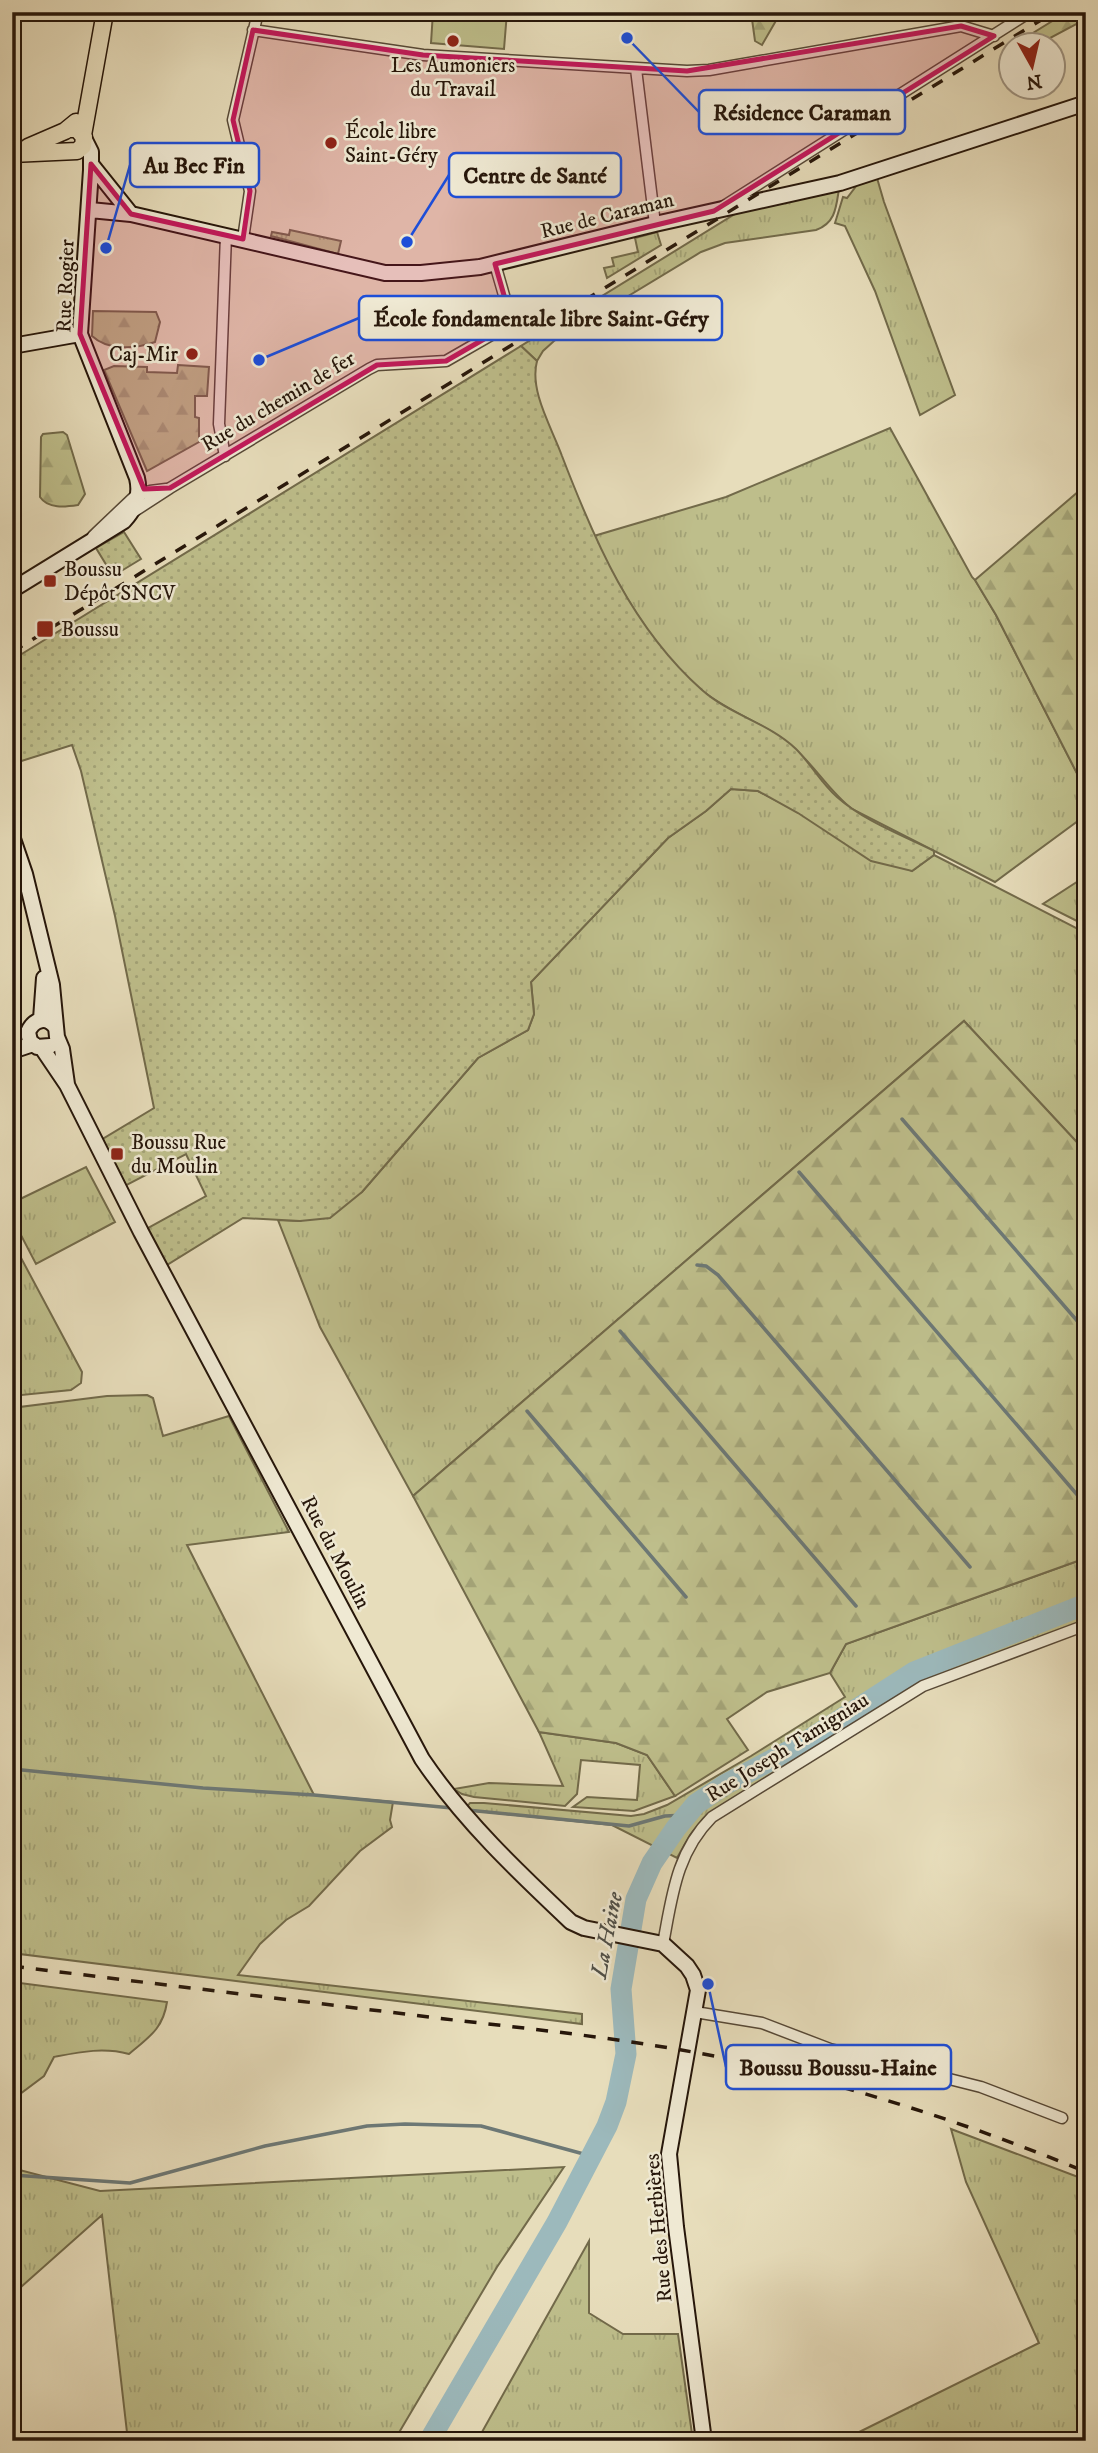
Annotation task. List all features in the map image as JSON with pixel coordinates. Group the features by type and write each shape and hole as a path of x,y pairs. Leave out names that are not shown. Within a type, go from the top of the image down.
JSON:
{"main road":[{"path":"12,153 40,143 74,139 81,118 89,107 105,12"}],"street":[{"path":"243,239 250,191 233,120 258,12"},
{"path":"715,211 1030,12"},
{"path":"253,30 423,55 636,69 709,70 961,26 994,36"},
{"path":"636,69 655,224"},
{"name":"Rue de Caraman","path":"90,210 131,214 386,273 421,273 495,264 655,224 840,183 1086,103"},
{"name":"Rue Rogier","path":"74,139 90,149 91,167 80,334 141,487"},
{"path":"91,167 131,214"},
{"path":"225,456 219,424 226,235"},
{"name":"Rue du chemin de fer","path":"130,515 170,488 369,369 377,365 446,361 512,323 495,264"},
{"path":"12,346 80,334"},
{"path":"85,545 141,487 170,488"},
{"path":"12,590 130,515 141,487"},
{"name":"Rue du Moulin","path":"12,836 25,874 52,985 57,1033 67,1085"},
{"name":"Rue du Moulin","path":"41,1020 44,1005 44,959"},
{"path":"12,1041 35,1041 52,1045 57,1033 50,1021 35,1021 35,1041"},
{"path":"12,1051 35,1041"},
{"name":"Rue du Moulin","path":"35,1041 67,1085 141,1232 422,1759 471,1824 571,1922 584,1928 663,1944"},
{"name":"Rue Joseph Tamigniau","path":"663,1944 681,1860 692,1840 712,1818 923,1686 1086,1625"},
{"path":"663,1944 679,1956 693,1975 698,1990 695,2012 762,2023 830,2049 981,2087 1062,2118"},
{"name":"Rue des Herbières","path":"695,2012 669,2154 674,2215 704,2441"}],"highlighted area":[{"path":"961,26 994,36 714,211 495,264 512,323 446,361 377,365 170,488 144,489 80,334 91,164 131,214 243,239 250,191 233,120 253,30 423,55 687,71"}],"green space":[{"path":"433,12 507,12 504,49 431,43"},
{"path":"751,12 781,12 762,45 755,41"},
{"path":"1067,12 1086,12 1086,19 1062,32 1035,32"},
{"path":"877,178 955,395 920,415 875,291 845,226 835,223 843,197 847,198 857,185"},
{"path":"840,183 835,211 823,227 725,243 701,252 554,341 537,361 521,346 756,201"},
{"path":"290,230 341,241 338,254 271,236 272,232 289,235"},
{"path":"657,232 661,245 607,278 604,268 614,266 612,258 638,252 635,238"},
{"path":"93,311 156,312 160,322 155,342 122,347 98,341 92,336"},
{"path":"521,346 537,361 535,373 539,397 602,551 618,582 655,639 677,666 713,699 774,732 796,749 831,792 848,806 934,851 934,855 912,871 871,861 798,813 758,791 731,789 668,838 531,982 534,1014 528,1030 478,1058 362,1192 330,1218 300,1221 243,1218 162,1268 141,1232 206,1196 186,1154 119,1189 96,1143 154,1108 115,916 81,771 72,745 12,764 12,660"},
{"path":"178,365 209,367 207,396 195,396 199,442 147,471 104,370 114,366 147,367 147,372 177,373"},
{"path":"890,428 972,577 996,615 1086,791 1086,815 995,882 852,809 802,755 784,740 704,692 670,659 655,640 615,578 594,536 726,497"},
{"path":"63,432 67,435 85,494 78,505 62,507 47,504 40,497 41,437 43,434"},
{"path":"1086,485 1086,791 996,615 975,580"},
{"path":"124,532 141,559 113,576 96,548"},
{"path":"731,789 758,791 912,871 934,855 1086,933 1086,1152 964,1021 413,1496 320,1327 278,1220 300,1221 362,1192 478,1058 528,1030 534,1014 531,982 668,838"},
{"path":"1086,876 1086,920 1081,923 1043,904"},
{"path":"964,1021 1086,1152 1086,1558 846,1644 830,1673 767,1692 727,1719 748,1750 675,1796 647,1755 616,1743 539,1732 413,1496"},
{"path":"86,1167 115,1222 36,1264 12,1218 12,1203"},
{"path":"12,1241 82,1372 81,1383 71,1390 12,1396"},
{"path":"147,1395 153,1398 163,1436 229,1416 289,1532 187,1545 314,1795 393,1802 390,1820 392,1827 360,1851 309,1906 286,1920 260,1944 238,1975 582,2014 582,2024 12,1953 12,1408 107,1396"},
{"path":"1086,1558 1086,1622 923,1682 706,1816 690,1835 677,1858 612,1825 466,1808 470,1803 484,1803 631,1816 667,1805 845,1697 830,1673 846,1644"},
{"path":"539,1732 616,1743 647,1755 675,1796 634,1811 573,1807 587,1797 637,1800 640,1765 581,1760 577,1794 565,1806 474,1797 454,1789 489,1783 563,1786"},
{"path":"12,1982 167,2002 158,2026 129,2054 101,2051 54,2057 44,2076 12,2100"},
{"path":"951,2129 1086,2180 1086,2441 841,2441 1039,2343 966,2182"},
{"path":"564,2167 497,2267 394,2441 128,2441 102,2215 12,2295 12,2168 100,2191"},
{"path":"589,2241 589,2313 623,2334 678,2334 693,2441 477,2441"}],"waterway":[{"path":"902,1119 1086,1331"},
{"path":"799,1172 1086,1505"},
{"path":"697,1265 706,1266 718,1275 970,1567"},
{"path":"620,1331 856,1606"},
{"path":"527,1411 686,1597"},
{"name":"La Haine","path":"429,2441 557,2222 607,2126 616,2102 626,2054 621,1989 636,1899 652,1863 676,1828 696,1804 726,1784 804,1743 914,1672 1086,1604"},
{"path":"12,1769 452,1808"},
{"path":"467,1810 629,1826 665,1816 686,1815"},
{"path":"12,2175 130,2183 265,2146 367,2126 405,2124 481,2126 591,2156"}],"railway":[{"path":"12,652 1054,12"},
{"path":"12,1966 564,2033 722,2058 885,2100 966,2126 1086,2172"}],"place":[{"name":"Résidence Caraman","path":"627,38"},
{"name":"Les Aumoniers du Travail","path":"453,41"},
{"name":"École libre Saint-Géry","path":"331,143"},
{"name":"Centre de Santé","path":"407,242"},
{"name":"Au Bec Fin","path":"106,248"},
{"name":"Caj-Mir","path":"192,354"},
{"name":"École fondamentale libre Saint-Géry","path":"259,360"},
{"name":"Boussu Dépôt SNCV","path":"50,581"},
{"name":"Boussu","path":"45,629"},
{"name":"Boussu Rue du Moulin","path":"117,1154"},
{"name":"Boussu Boussu-Haine","path":"708,1984"}]}
